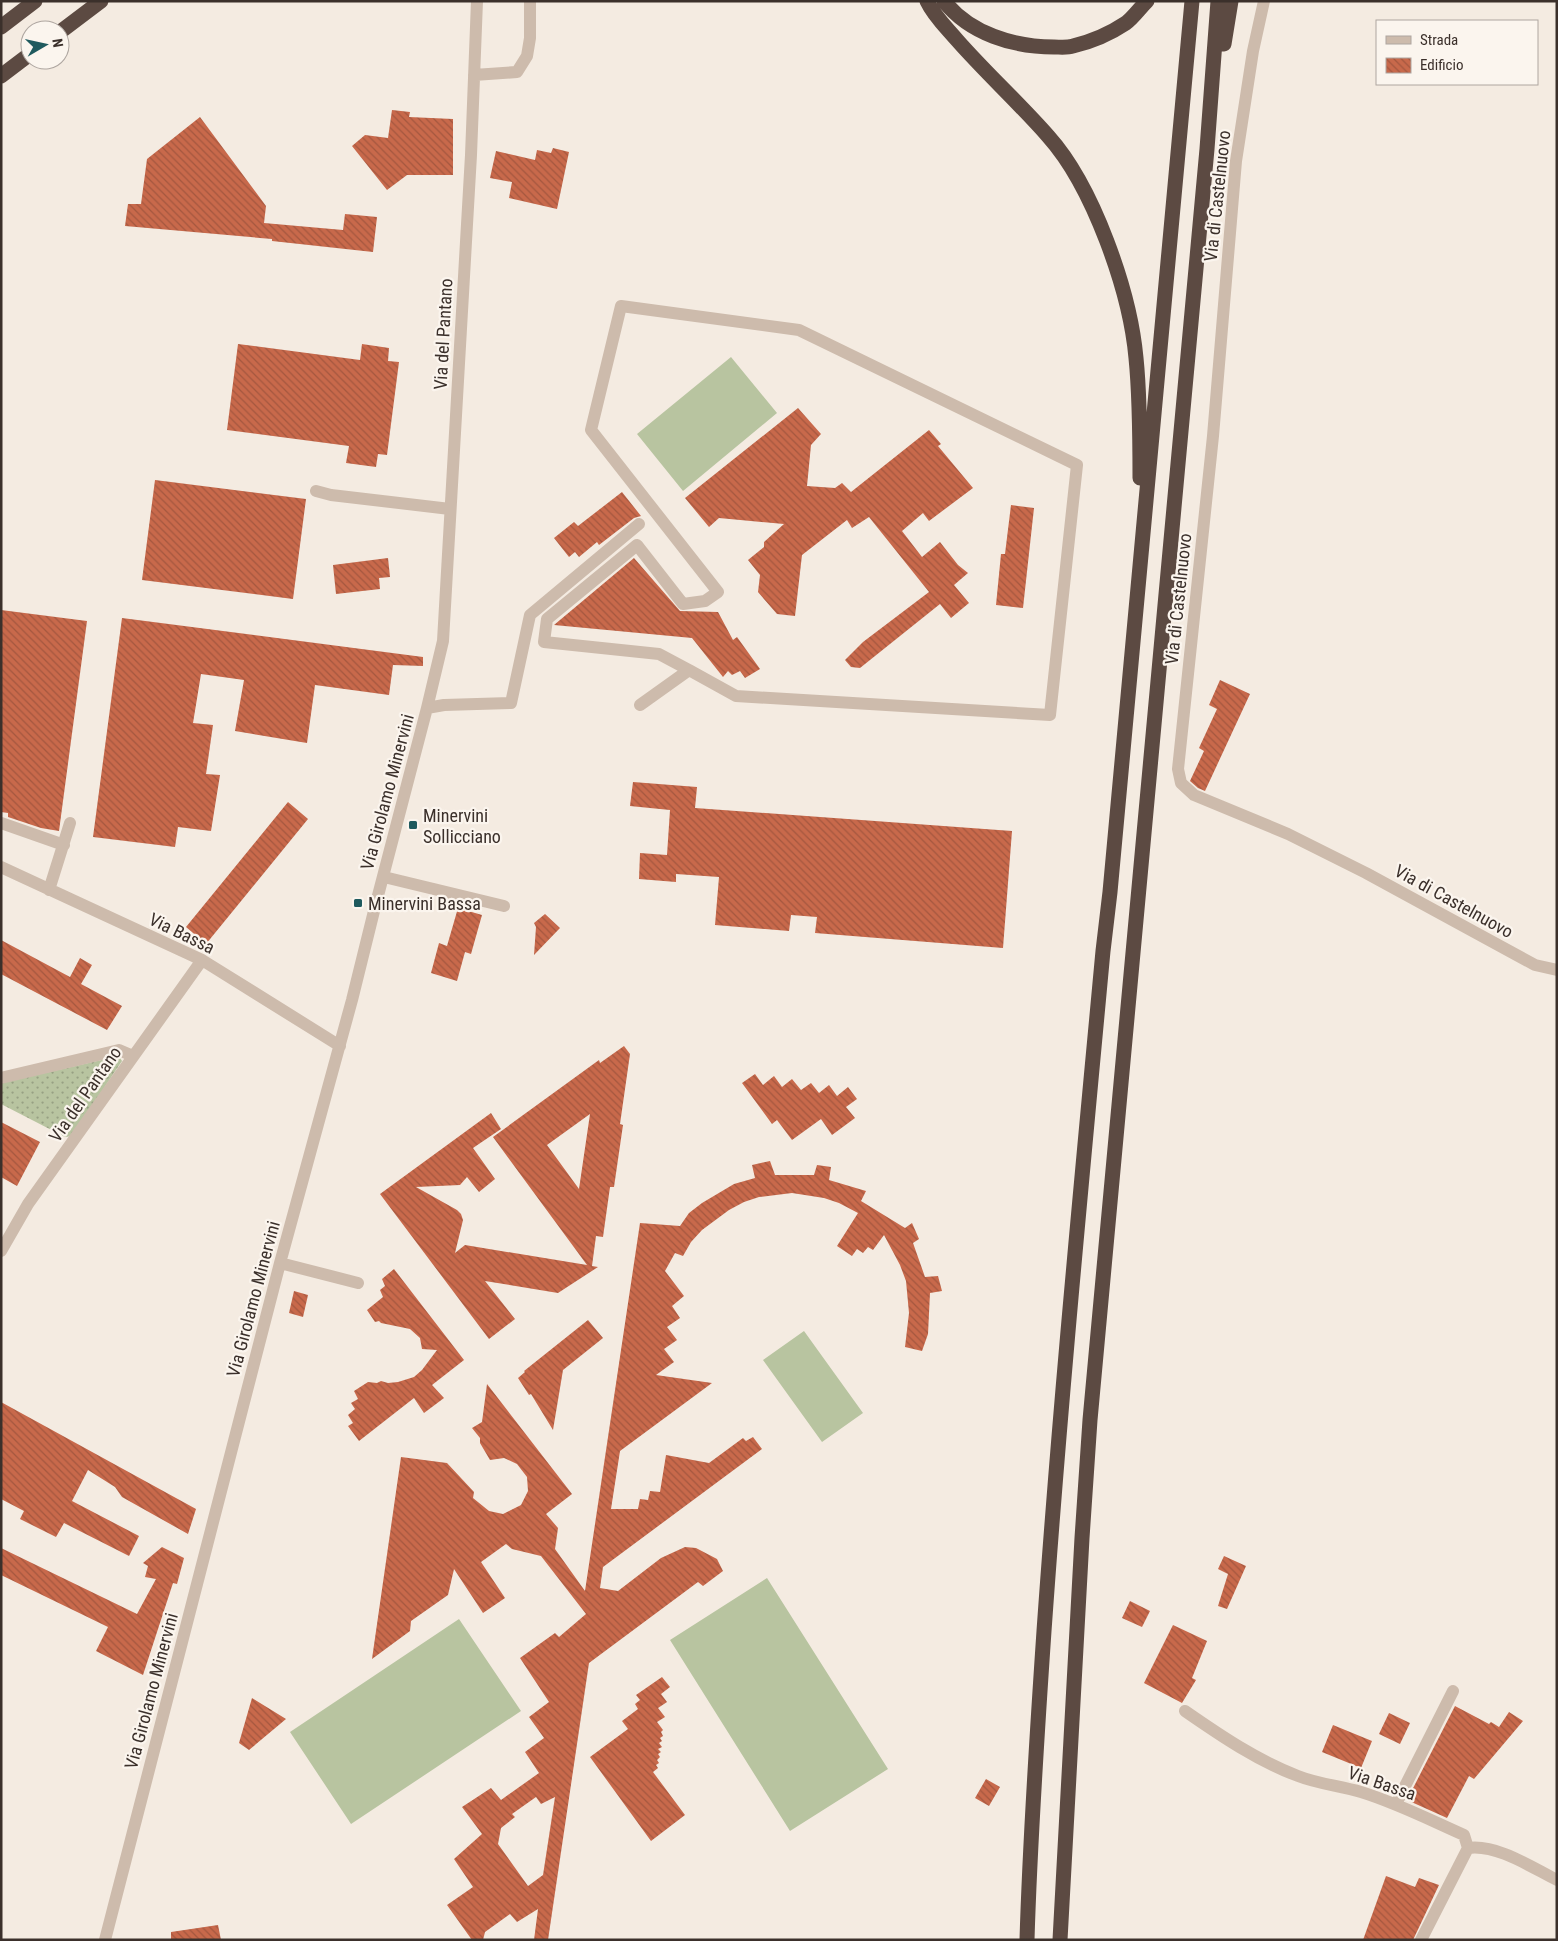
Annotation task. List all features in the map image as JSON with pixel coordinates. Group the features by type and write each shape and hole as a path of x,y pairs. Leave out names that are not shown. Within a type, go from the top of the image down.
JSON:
{"highway":[{"path":"1,27 35,1"},
{"path":"70,24 101,1"},
{"path":"927,1 933,13 965,49 1049,137 1087,194 1102,228 1125,298 1136,356 1140,444 1140,567"},
{"path":"944,1 976,29 1003,40 1034,47 1071,47 1090,41 1127,23 1147,1"},
{"path":"1027,1940 1035,1765 1053,1508 1102,960 1110,892 1192,1"},
{"path":"1060,1940 1081,1548 1090,1420 1207,149 1218,1"},
{"path":"1207,149 1230,1"},
{"path":"1,76 20,62"}],"street":[{"name":"Via del Pantano","path":"436,668 443,641 477,1"},
{"path":"474,74 517,72 527,56 530,38 530,1"},
{"name":"Via di Castelnuovo","path":"1264,1 1253,51 1236,161 1213,436 1178,769 1181,783 1194,795 1279,830 1322,851 1535,965 1557,970"},
{"path":"621,306 799,330 1077,465 1050,715 736,696 689,670 659,654 544,642 547,619 637,545 683,604 705,601 718,592 591,430 621,306"},
{"path":"316,491 331,495 450,509"},
{"path":"427,708 511,703 530,615 639,524"},
{"name":"Via Girolamo Minervini","path":"105,1940 280,1263 340,1046 374,907 384,877 436,668"},
{"path":"640,705 689,670"},
{"path":"1,823 64,845"},
{"path":"49,890 70,823"},
{"name":"Via Bassa","path":"1,868 202,960 340,1046"},
{"path":"384,877 504,906"},
{"name":"Via del Pantano","path":"1,1250 28,1204 202,960"},
{"path":"1,1078 119,1050 133,1056"},
{"path":"280,1263 358,1283"},
{"path":"1396,1804 1453,1691"},
{"name":"Via Bassa","path":"1185,1712 1221,1736 1272,1765 1293,1774 1362,1792 1396,1804 1464,1835 1468,1848"},
{"path":"1421,1940 1468,1848 1494,1849 1557,1880"}],"green space":[{"path":"731,357 777,413 683,491 637,434"},
{"path":"119,1056 122,1061 72,1136 65,1137 1,1104 1,1083"},
{"path":"804,1331 863,1413 822,1442 763,1360"},
{"path":"767,1578 888,1769 790,1831 670,1640"},
{"path":"459,1619 521,1711 351,1824 290,1732"}],"building":[{"path":"392,110 410,112 409,117 453,119 453,175 407,175 387,190 352,146 365,135 388,138"},
{"path":"200,117 266,206 264,223 343,230 345,214 377,217 373,252 272,241 272,239 125,226 128,204 141,204 147,159"},
{"path":"553,148 569,152 557,209 509,198 512,182 490,178 496,151 535,160 537,150 551,153"},
{"path":"238,344 360,360 362,344 389,348 388,361 399,362 387,455 378,454 376,467 346,463 349,446 227,430"},
{"path":"798,408 821,434 811,445 807,486 835,488 842,483 851,492 929,430 941,444 938,446 973,488 929,521 923,513 902,531 922,557 940,542 958,565 968,573 954,585 969,603 951,618 940,604 860,668 851,667 845,660 863,642 929,592 869,517 852,528 847,520 802,555 795,616 777,614 758,592 760,575 748,560 764,547 764,542 784,524 719,518 709,527 685,498"},
{"path":"155,480 306,499 293,599 142,580"},
{"path":"622,492 641,516 634,518 599,545 597,542 579,557 575,552 569,557 554,538 574,522 578,526"},
{"path":"1011,505 1034,508 1023,608 996,605 1001,554 1005,554"},
{"path":"388,558 390,577 379,578 380,589 336,594 333,565"},
{"path":"634,558 680,611 718,612 733,640 737,637 760,669 745,678 740,671 732,675 728,671 723,677 692,638 554,625"},
{"path":"1,610 87,621 59,831 41,828 8,817 8,813 1,812"},
{"path":"122,618 423,657 423,666 393,665 389,695 315,685 307,743 235,731 244,680 201,674 193,723 213,725 206,774 220,775 211,831 178,827 175,847 93,837"},
{"path":"1220,680 1250,694 1205,791 1190,781 1204,751 1199,748 1217,709 1209,705"},
{"path":"633,782 697,787 695,808 1012,831 1003,948 815,933 817,917 791,915 789,931 715,925 719,877 676,874 676,882 639,879 640,853 667,855 670,810 630,806"},
{"path":"288,802 308,819 206,944 186,927"},
{"path":"458,908 482,915 471,954 465,952 457,981 431,973 439,943 447,946"},
{"path":"545,914 560,928 534,955 536,927 534,923"},
{"path":"1,940 70,977 80,958 92,965 81,984 122,1006 107,1030 1,974"},
{"path":"624,1046 630,1054 620,1124 623,1125 614,1187 610,1187 603,1237 596,1236 592,1266 598,1267 558,1293 485,1281 515,1319 489,1339 380,1194 491,1113 501,1129 473,1148 495,1179 479,1192 467,1177 460,1185 416,1187 461,1214 463,1220 455,1253 465,1245 587,1265 493,1137 599,1060 600,1063","holes":["590,1114 579,1189 547,1145"]},
{"path":"755,1074 763,1085 774,1076 782,1087 792,1079 801,1090 811,1083 819,1093 829,1085 837,1096 848,1087 857,1099 846,1107 855,1118 832,1135 821,1119 792,1140 777,1120 772,1124 742,1083"},
{"path":"1,1122 40,1142 17,1186 1,1177"},
{"path":"770,1161 775,1175 814,1175 817,1165 831,1167 829,1180 866,1191 861,1201 905,1228 912,1223 919,1239 913,1243 925,1277 938,1276 942,1291 930,1293 928,1334 922,1351 905,1347 909,1313 906,1281 884,1235 873,1250 868,1247 863,1253 857,1249 852,1256 837,1246 858,1213 839,1203 824,1198 792,1193 759,1197 729,1210 702,1230 691,1242 683,1256 675,1253 665,1271 684,1296 672,1306 680,1318 667,1327 677,1340 664,1349 674,1362 656,1375 712,1383 620,1451 611,1509 638,1509 640,1499 648,1500 650,1491 660,1492 666,1455 709,1463 743,1438 746,1441 753,1437 762,1449 603,1567 600,1588 618,1591 661,1558 685,1547 696,1548 717,1559 723,1571 703,1586 698,1582 589,1663 548,1940 534,1940 538,1909 517,1922 510,1914 485,1932 483,1940 472,1940 447,1905 473,1887 454,1859 482,1834 462,1807 491,1788 501,1800 539,1773 525,1752 544,1738 529,1717 549,1702 520,1658 555,1633 559,1637 586,1614 541,1556 512,1549 506,1544 481,1562 505,1598 483,1613 454,1569 448,1595 411,1621 410,1631 372,1659 401,1457 447,1463 474,1492 473,1498 489,1511 503,1514 521,1505 528,1491 527,1477 517,1464 504,1458 490,1460 480,1443 480,1438 472,1428 482,1422 487,1384 572,1494 546,1514 558,1528 555,1549 585,1591 640,1223 680,1226 689,1213 702,1203 734,1184 755,1178 752,1165","holes":["536,1797 541,1804 555,1797 543,1875 528,1886 498,1844 501,1828 515,1817 512,1814"]},
{"path":"394,1269 464,1360 432,1385 444,1398 424,1413 414,1398 359,1441 348,1426 353,1423 348,1415 355,1409 351,1403 358,1399 354,1391 368,1382 398,1382 414,1377 422,1370 437,1350 422,1349 420,1338 410,1329 379,1321 375,1322 367,1310 383,1297 380,1290 385,1286 382,1279"},
{"path":"294,1291 308,1295 303,1317 289,1313"},
{"path":"588,1320 603,1338 563,1370 553,1430 531,1394 529,1395 518,1378 524,1371"},
{"path":"1,1402 196,1509 188,1534 122,1497 115,1487 88,1470 72,1501 139,1536 129,1556 64,1523 56,1537 20,1519 24,1511 1,1499"},
{"path":"162,1547 184,1558 177,1584 173,1583 143,1675 96,1651 108,1627 1,1575 1,1548 137,1614 156,1579 145,1577 148,1566 143,1563"},
{"path":"1224,1556 1246,1566 1227,1609 1218,1606 1228,1574 1218,1569"},
{"path":"1130,1601 1150,1611 1142,1627 1122,1618"},
{"path":"1173,1625 1207,1641 1192,1678 1196,1680 1182,1703 1144,1683"},
{"path":"662,1677 670,1687 661,1694 667,1702 658,1708 665,1717 657,1722 663,1730 661,1732 663,1736 660,1738 662,1741 659,1743 662,1747 658,1749 661,1752 658,1754 660,1757 657,1760 659,1763 656,1765 658,1768 653,1772 685,1815 651,1841 590,1757 628,1729 622,1721 638,1709 635,1704 640,1700 636,1695"},
{"path":"252,1698 286,1719 249,1750 239,1743"},
{"path":"1455,1706 1489,1724 1491,1722 1499,1727 1509,1712 1523,1721 1474,1779 1469,1776 1447,1818 1407,1800"},
{"path":"1389,1713 1410,1723 1400,1744 1379,1734"},
{"path":"1333,1725 1372,1741 1361,1768 1322,1752"},
{"path":"986,1779 1000,1787 989,1806 975,1798"},
{"path":"1386,1876 1415,1887 1419,1878 1439,1885 1413,1940 1363,1940"},
{"path":"218,1925 221,1940 171,1940 171,1932"}],"place":[{"name":"Minervini Sollicciano","path":"413,825"},
{"name":"Minervini Bassa","path":"358,903"}]}
